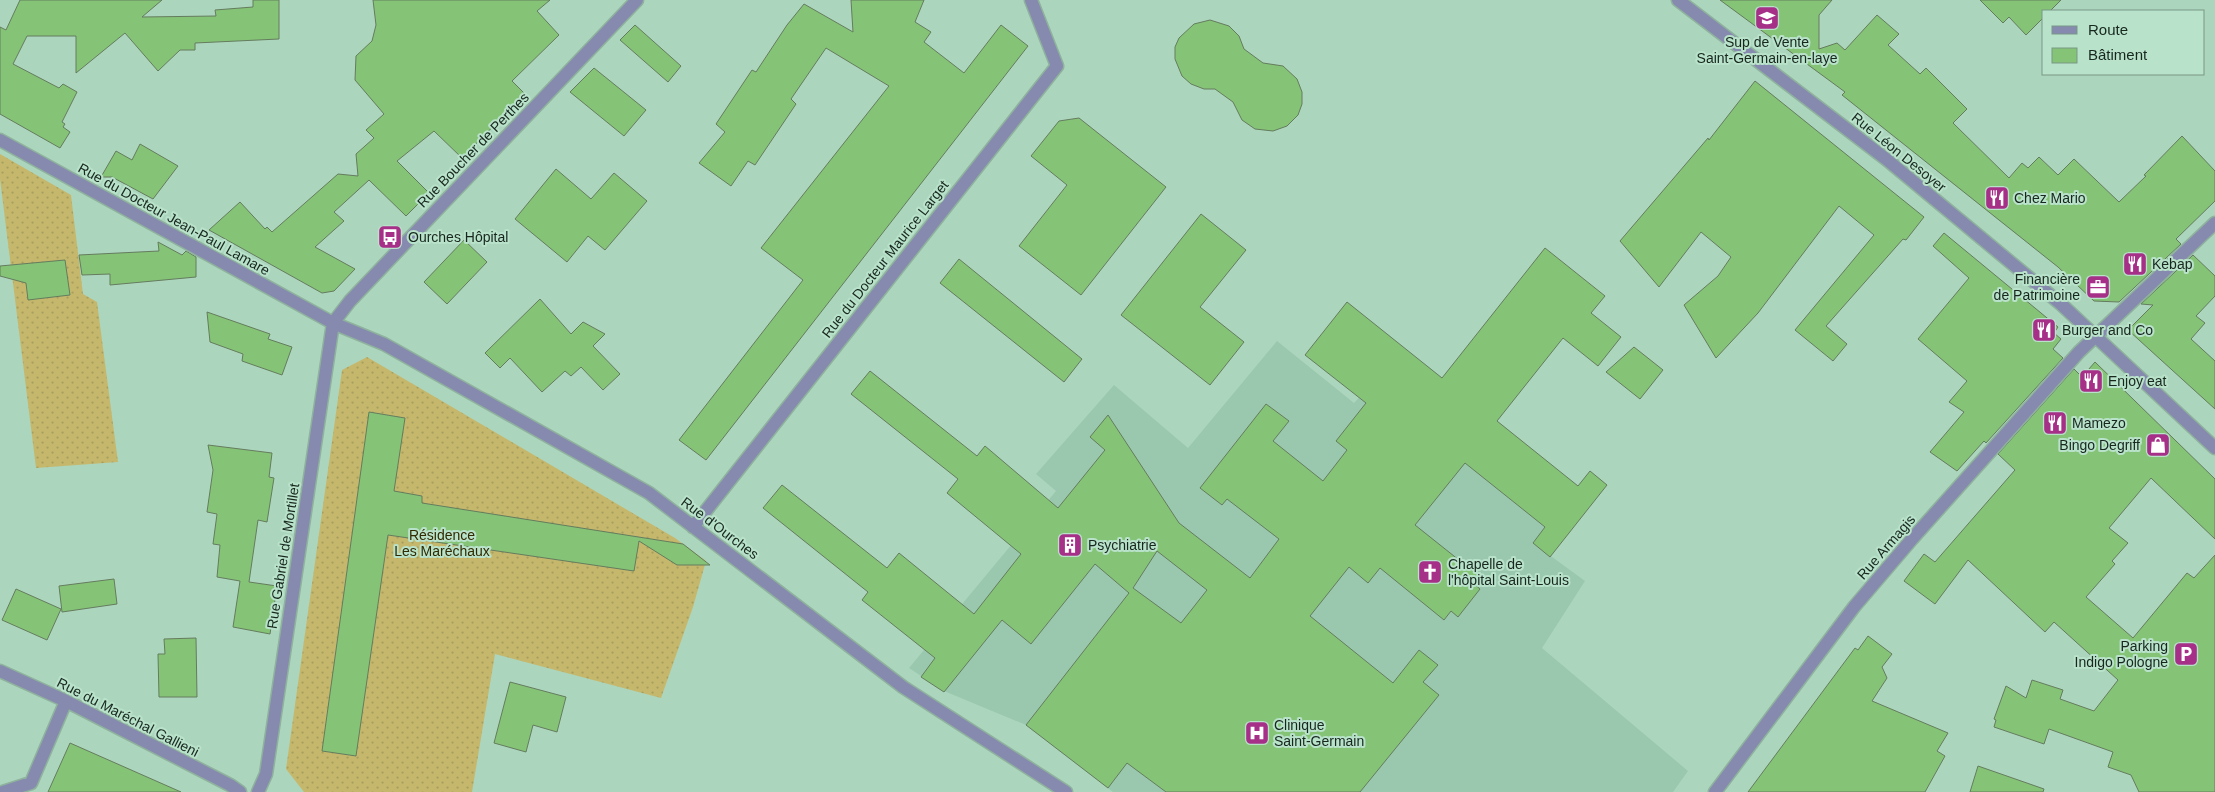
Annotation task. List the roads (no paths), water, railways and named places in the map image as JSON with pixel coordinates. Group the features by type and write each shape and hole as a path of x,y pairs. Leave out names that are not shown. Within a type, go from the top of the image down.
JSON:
{"street":[{"name":"Rue Boucher de Perthes","path":"333,323 350,301 637,0"},
{"name":"Rue du Docteur Maurice Larget","path":"693,527 1056,66 1030,0"},
{"name":"Rue Léon Desoyer","path":"1678,0 1886,159 2062,305 2215,448"},
{"name":"Rue du Docteur Jean-Paul Lamare","path":"0,140 333,323"},
{"name":"Rue Armagis","path":"1716,792 1854,607 1912,539 2096,336 2215,223"},
{"name":"Rue d'Ourches","path":"333,323 384,344 648,493 903,687 1066,792"},
{"name":"Rue Gabriel de Mortillet","path":"258,792 266,774 333,323"},
{"name":"Rue du Maréchal Gallieni","path":"0,671 66,701 240,792"},
{"path":"3,792 31,783 66,701"}],"place":[{"name":"Sup de Vente Saint-Germain-en-laye","path":"1767,18"},
{"name":"Chez Mario","path":"1997,198"},
{"name":"Ourches Hôpital","path":"390,237"},
{"name":"Kebap","path":"2135,264"},
{"name":"Financière de Patrimoine","path":"2098,287"},
{"name":"Burger and Co","path":"2044,330"},
{"name":"Enjoy eat","path":"2091,381"},
{"name":"Mamezo","path":"2055,423"},
{"name":"Bingo Degriff","path":"2158,445"},
{"name":"Psychiatrie","path":"1070,545"},
{"name":"Chapelle de l'hôpital Saint-Louis","path":"1430,572"},
{"name":"Parking Indigo Pologne","path":"2186,654"},
{"name":"Clinique Saint-Germain","path":"1257,733"}],"park label":[{"name":"Résidence Les Maréchaux","path":"442,544"}]}
